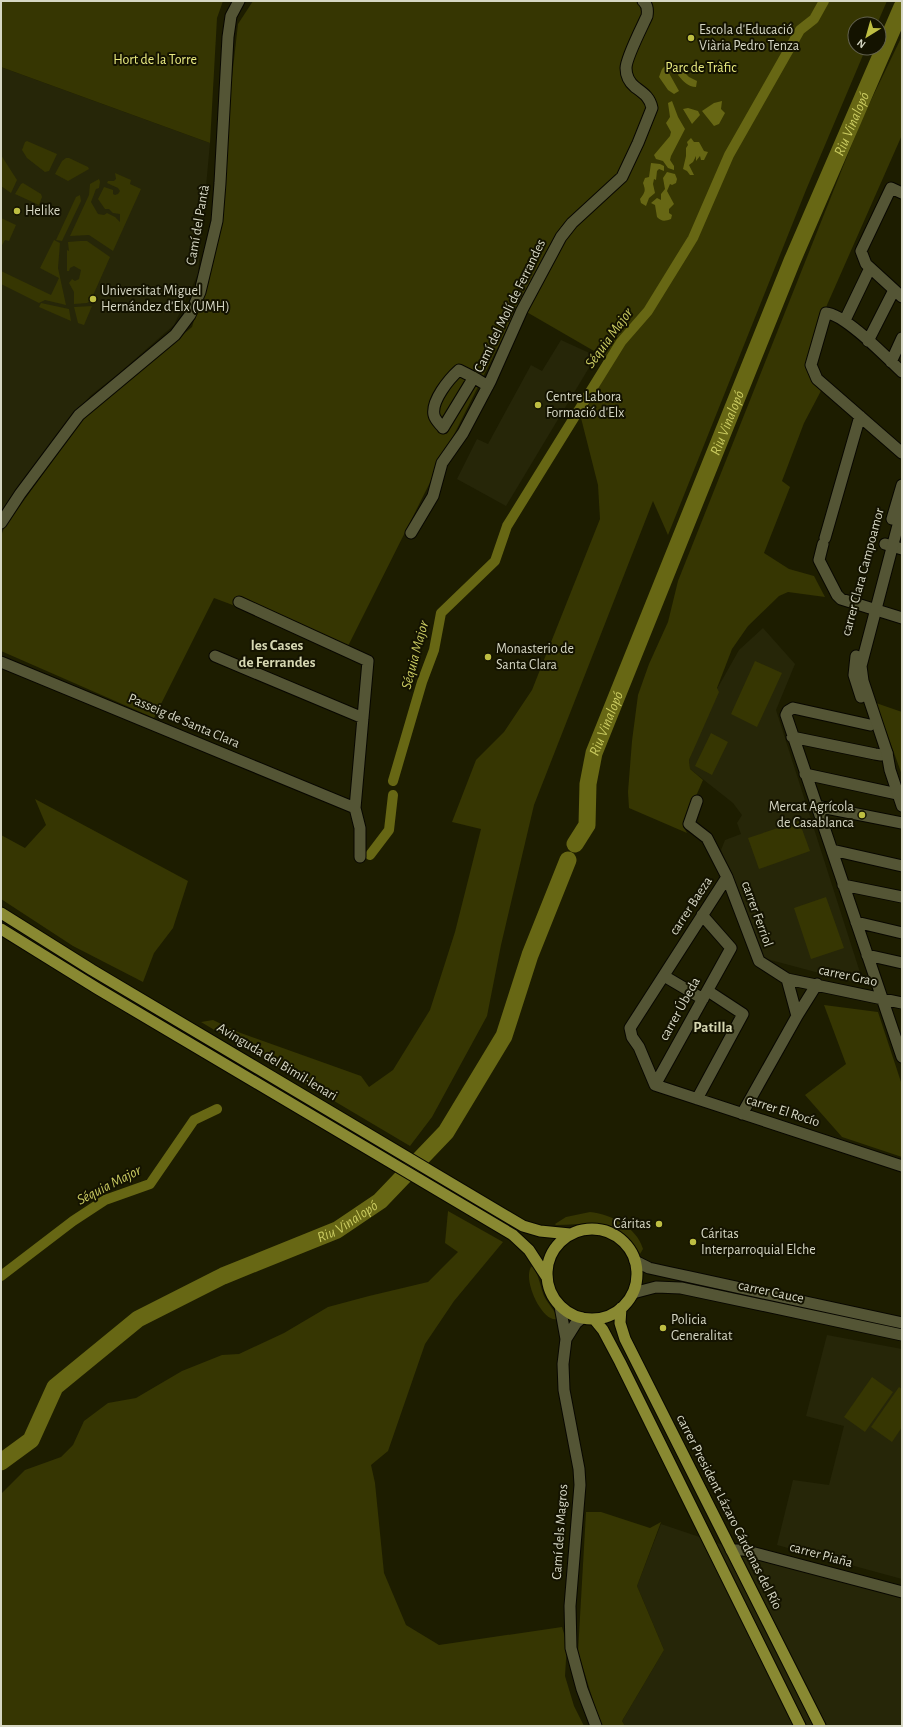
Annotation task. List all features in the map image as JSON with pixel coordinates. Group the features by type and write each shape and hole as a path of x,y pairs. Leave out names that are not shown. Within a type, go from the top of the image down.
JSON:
{"main road":[{"name":"Avinguda del Bimil·lenari","path":"1,913 92,970 524,1226 540,1232 570,1234"},
{"name":"Avinguda del Bimil·lenari","path":"1,929 98,989 513,1235 529,1250 546,1276"},
{"path":"590,1228 611,1233 620,1238 627,1246 635,1261 637,1274 633,1293 621,1308 608,1316 594,1319 582,1318 570,1313 560,1306 550,1293 546,1276 548,1262 554,1248 570,1234 580,1230 590,1228"},
{"name":"carrer President Lázaro Cárdenas del Río","path":"621,1308 620,1323 625,1339 820,1726"},
{"path":"594,1319 603,1330 624,1369 800,1726"}],"street":[{"name":"Camí del Pantà","path":"1,523 20,494 79,415 175,335 190,315 200,292 217,221 228,37 231,16 239,1"},
{"name":"Camí del Molí de Ferrandes","path":"411,533 433,496 442,463 463,433 488,386 522,310 561,237 572,223 622,177 638,143 652,108 648,97 632,84 627,77 626,66 647,16 648,9 646,3 643,1"},
{"path":"868,341 898,293 870,268 863,260 861,252 891,188 902,193"},
{"path":"845,320 870,268"},
{"path":"902,372 845,320 826,313 811,365 817,379 902,453"},
{"path":"891,362 902,338"},
{"path":"474,377 443,428 434,416 434,405 450,378 459,370 474,377 488,386"},
{"path":"860,416 819,560 837,595 841,599 902,618"},
{"name":"carrer Clara Campoamor","path":"893,546 902,485"},
{"name":"carrer Clara Campoamor","path":"857,667 872,609 893,546 902,510"},
{"path":"239,602 368,661 355,808 360,828 360,857"},
{"path":"215,656 363,718"},
{"name":"Passeig de Santa Clara","path":"1,662 355,808"},
{"path":"857,667 856,683 870,725 884,754"},
{"path":"857,667 863,681 884,754 900,791 902,806"},
{"path":"870,725 796,708 788,711 786,715 786,720 902,1057"},
{"path":"792,737 884,754"},
{"path":"805,774 900,791"},
{"name":"carrer Baeza","path":"655,1085 639,1047 632,1037 630,1028 727,877 707,838 689,824 697,801"},
{"path":"816,806 902,823"},
{"path":"832,850 902,866"},
{"name":"carrer Ferriol","path":"727,877 758,961 787,979"},
{"path":"843,884 902,897"},
{"name":"carrer Úbeda","path":"655,1085 731,948 702,915"},
{"path":"856,922 902,932"},
{"path":"867,955 902,963"},
{"path":"664,976 743,1014 697,1099"},
{"path":"787,979 797,1016"},
{"name":"carrer Grao","path":"787,979 817,984 902,1003"},
{"path":"742,1114 797,1016 817,984"},
{"name":"carrer El Rocío","path":"655,1085 902,1166"},
{"name":"carrer Cauce","path":"635,1261 649,1268 902,1323"},
{"name":"carrer Cauce","path":"633,1293 656,1286 681,1288 902,1335"},
{"name":"Camí dels Magros","path":"560,1306 566,1339 563,1364 564,1390 579,1469 580,1485 570,1606 571,1648 582,1689 596,1726"},
{"name":"Camí dels Magros","path":"566,1339 576,1323 582,1318"},
{"name":"carrer Piaña","path":"731,1550 743,1550 902,1592"}],"shaded area":[{"path":"665,66 679,91 674,94 668,90 659,77"},
{"name":"Universitat Miguel Hernández d'Elx (UMH)","path":"1,67 210,143 198,274 174,325 118,374 90,396 1,511"},
{"path":"683,71 689,77 697,81 696,87 688,85 678,75"},
{"path":"672,101 678,117 685,129 671,156 670,160 674,166 674,170 668,168 663,161 656,159 654,155 670,136 671,132 666,123 670,117 668,103"},
{"path":"722,101 721,109 725,113 719,124 714,126 702,111 714,103"},
{"path":"688,108 698,111 700,115 692,124 683,109"},
{"path":"691,138 694,142 699,142 704,151 708,152 704,160 701,160 700,156 696,161 696,156 693,162 689,165 694,175 690,175 683,169 686,148 688,145 687,142"},
{"path":"651,163 664,166 664,171 659,169 657,171 656,180 654,179 653,184 655,193 649,198 646,206 641,203 640,199 644,191 643,183 645,178 649,177"},
{"path":"667,172 675,174 677,179 676,183 672,185 670,184 667,191 674,204 669,209 669,213 672,215 671,219 664,221 657,217 655,205 651,203 657,198 661,200 661,194 665,189 663,178"},
{"name":"Centre Labora Formació d'Elx","path":"561,340 596,356 506,506 457,479 477,439 488,444 531,365 542,371"},
{"path":"763,628 795,664 776,710 864,985 763,958 721,850 725,840 741,834 737,823 742,815 733,803 690,769 689,760 717,689 739,650"},
{"path":"827,1335 902,1349 902,1579 777,1545 793,1480 829,1485 844,1426 806,1416"},
{"path":"661,1524 759,1557 902,1597 902,1726 625,1726 622,1721 664,1650 637,1586"}],"green space":[{"name":"Hort de la Torre","path":"1,1 223,1 217,18 210,143 1,67"},
{"name":"Parc de Tràfic","path":"253,1 887,1 880,16 847,16 847,56 863,56 806,190 668,535 653,501 534,805 501,945 487,1016 432,1117 410,1146 201,1022 213,1020 238,1032 361,1076 369,1087 393,1070 430,1010 455,932 481,829 452,822 476,760 504,732 532,690 600,519 598,485 581,418 613,362 518,307 347,648 214,598 154,718 1,651 1,536 4,528 87,413 192,327 211,264 238,24"},
{"path":"902,36 902,135 827,305 808,371 823,387 804,423 782,481 790,487 764,553 789,569 814,576 825,597 788,592 779,596 748,626 732,649 717,688 719,692 689,760 690,769 703,780 683,826 687,833 629,808 628,792 632,741 638,695 649,664 668,622 678,581 862,119"},
{"path":"27,141 57,154 49,171 45,172 27,158 22,150 25,142"},
{"path":"1,155 17,180 11,193 1,186"},
{"path":"66,158 88,167 89,169 68,181 55,174 62,161"},
{"path":"115,173 131,180 130,184 141,189 113,251 89,235 70,236 89,195 90,184 99,179 99,188 96,189 91,202 98,214 104,215 107,213 115,217 120,222 120,214 113,213 109,209 105,209 98,199 104,187 113,190 113,194 115,195 120,191 118,188 107,183 108,181 114,181 116,179"},
{"path":"23,183 41,194 42,197 39,205 15,194"},
{"path":"80,195 81,201 62,241 56,240 76,197"},
{"path":"1,218 16,225 9,241 5,240 1,247"},
{"path":"54,240 60,243 58,268 66,305 45,300 39,303 1,284 1,271 51,295 59,278 40,268"},
{"path":"87,241 110,257 91,300 87,303 74,304 74,292 69,283 72,279 75,281 79,279 81,270 74,266 67,271 67,250 69,251 68,242"},
{"path":"41,303 69,309 71,321 39,307"},
{"path":"92,306 84,325 78,323 74,307"},
{"path":"755,661 782,673 757,727 731,714"},
{"path":"876,703 902,712 902,775"},
{"path":"711,733 728,742 712,775 695,766"},
{"path":"35,799 188,881 173,928 154,953 143,982 73,946 1,899 1,835 25,848 46,825"},
{"path":"799,821 810,851 759,869 748,838"},
{"path":"826,897 844,948 811,959 794,908"},
{"path":"824,1005 878,1012 902,1085 902,1157 842,1137 805,1095 846,1064"},
{"path":"448,1211 503,1242 454,1301 425,1344 388,1451 371,1465 375,1483 384,1573 406,1625 439,1645 562,1627 567,1644 565,1676 574,1706 584,1726 1,1726 1,1494 25,1470 61,1457 73,1445 84,1421 108,1403 136,1398 182,1371 222,1355 239,1354 284,1333 328,1307 428,1282 458,1252 445,1243"},
{"path":"590,1212 598,1213 614,1219 629,1228 640,1241 643,1249 640,1254 631,1241 613,1227 604,1224 555,1224 566,1217"},
{"path":"532,1266 538,1276 544,1296 558,1319 551,1318 545,1314 535,1298 529,1279 529,1272"},
{"path":"872,1377 893,1392 865,1432 844,1417"},
{"path":"899,1387 902,1389 902,1427 892,1442 871,1427"},
{"path":"586,1512 601,1512 650,1528 661,1522 637,1586 664,1650 622,1721 625,1726 601,1726 578,1652"}],"waterway":[{"name":"Séquia Major","path":"393,781 422,682 434,650 441,613 495,561 507,526 621,342 648,311 693,238 729,155 800,30 814,19 824,1"},
{"name":"Riu Vinalopó","path":"575,844 587,825 588,784 594,753 792,261 902,7"},
{"name":"Séquia Major","path":"370,855 389,830 393,795"},
{"name":"Riu Vinalopó","path":"1,1462 31,1440 55,1387 138,1319 223,1276 337,1230 380,1201 446,1132 504,1036 530,955 568,860"},
{"name":"Séquia Major","path":"1,1276 73,1221 105,1200 150,1184 194,1120 217,1109"}],"place":[{"name":"Escola d'Educació Viària Pedro Tenza","path":"691,38"},
{"name":"Helike","path":"17,211"},
{"name":"Universitat Miguel Hernández d'Elx (UMH)","path":"93,299"},
{"name":"Centre Labora Formació d'Elx","path":"538,405"},
{"name":"Monasterio de Santa Clara","path":"488,657"},
{"name":"Mercat Agrícola de Casablanca","path":"862,815"},
{"name":"Cáritas","path":"659,1224"},
{"name":"Cáritas Interparroquial Elche","path":"693,1242"},
{"name":"Policia Generalitat","path":"663,1328"}],"district":[{"name":"les Cases de Ferrandes","path":"277,654"},
{"name":"Patilla","path":"713,1027"}]}
